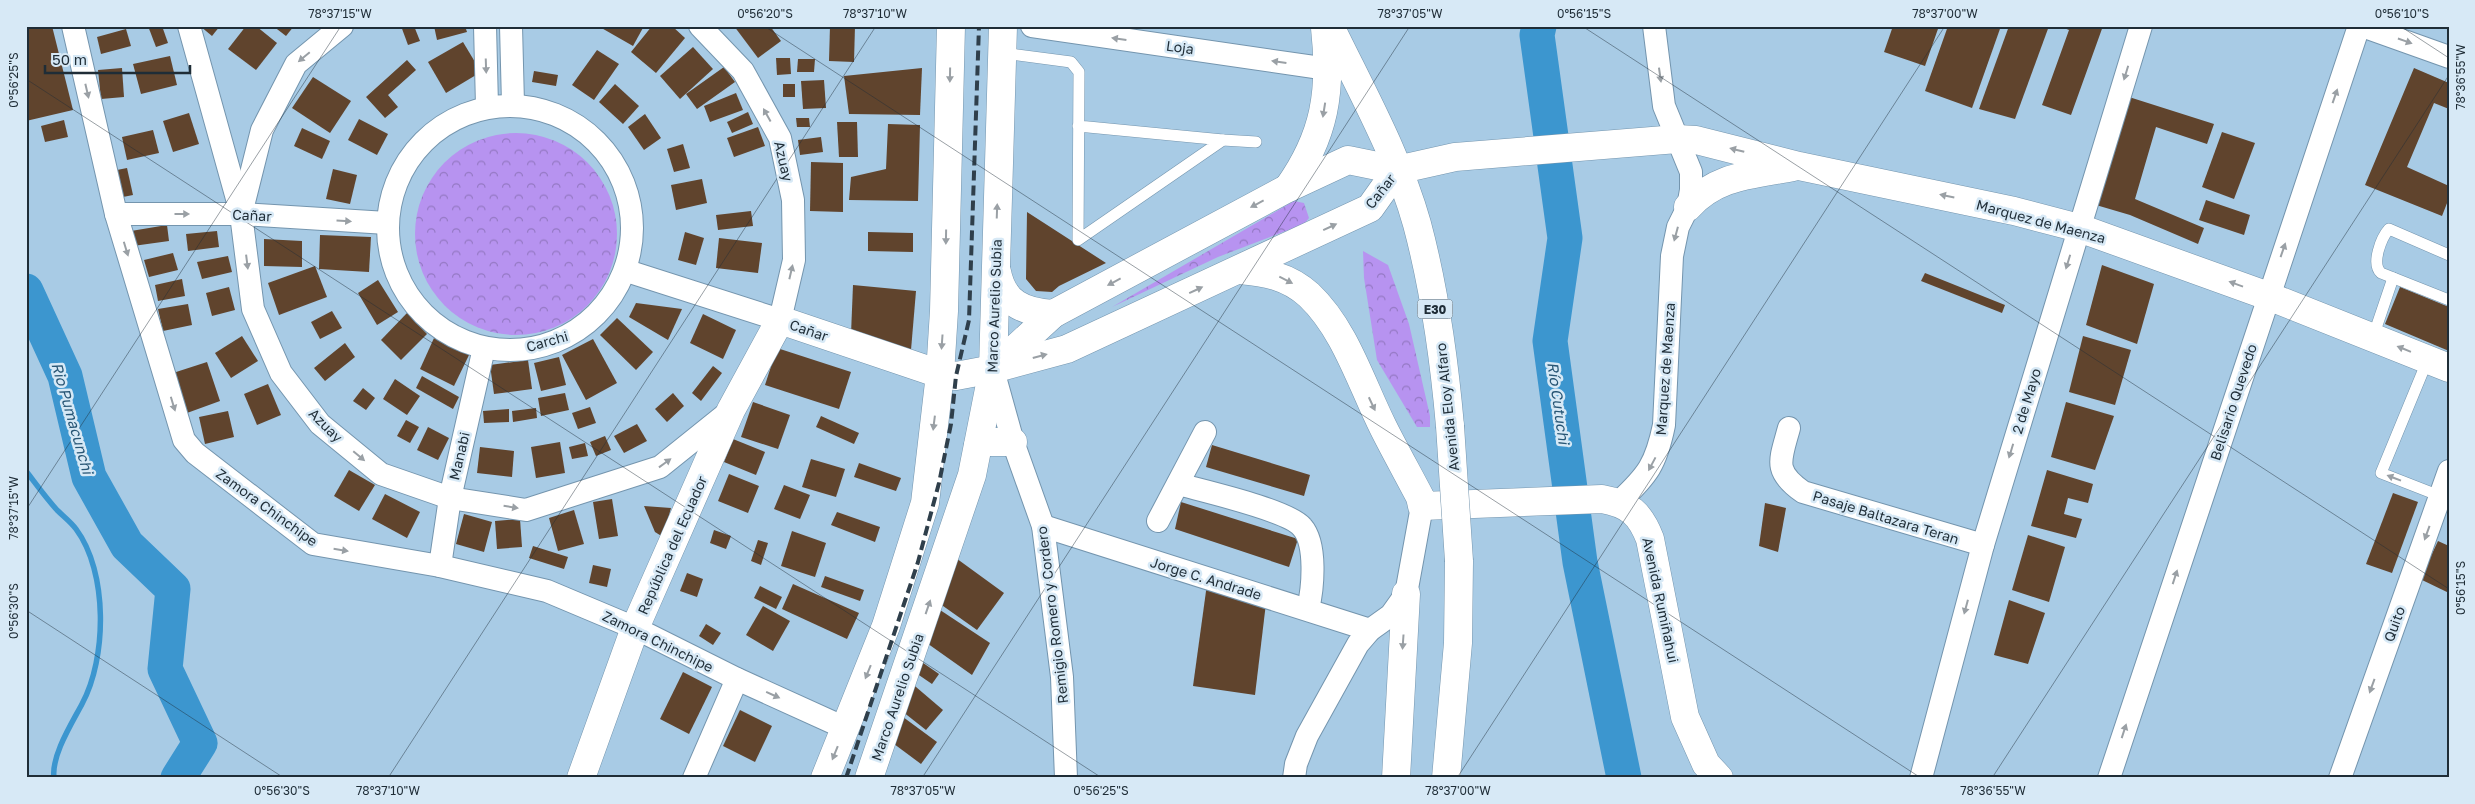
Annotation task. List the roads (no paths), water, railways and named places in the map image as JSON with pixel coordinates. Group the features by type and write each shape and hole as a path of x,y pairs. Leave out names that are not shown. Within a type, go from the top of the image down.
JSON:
{"main road":[{"path":"825,778 886,626 925,503 940,374 944,310 951,26"},
{"path":"1288,188 1303,167 1314,145 1322,121 1328,69 1324,26"},
{"name":"Avenida Eloy Alfaro","path":"1330,26 1397,170 1416,223 1433,294 1444,361 1459,561 1458,643 1446,778"},
{"name":"Marco Aurelio Subia","path":"869,778 972,475 993,369 1003,40"},
{"name":"Marquez de Maenza","path":"1397,170 1455,157 1664,139 1696,140 1799,166 2014,211 2079,228 2268,296 2438,363"},
{"name":"Cañar","path":"780,320 940,374 956,376 993,369 1067,349 1370,208 1397,170 1348,160 1288,188 1053,314 993,369"},
{"path":"1688,207 1710,187 1724,181 1799,166"},
{"path":"1239,270 1267,272 1288,280 1308,294 1321,308 1352,360 1420,498 1422,506 1602,499 1619,502"},
{"path":"997,271 1000,288 1019,306 1028,311 1053,314"},
{"name":"República del Ecuador","path":"581,778 636,628 730,410 780,320"},
{"path":"978,446 987,442 1014,442"},
{"name":"Avenida Rumiñahui","path":"1619,502 1640,518 1650,539 1685,717 1706,764 1719,778"},
{"path":"1396,778 1406,594"}],"street":[{"name":"Zamora Chinchipe","path":"73,26 116,214 184,440 188,446 313,544 440,566 547,591 636,628 737,679 846,728"},
{"path":"189,26 241,214"},
{"name":"Azuay","path":"342,26 296,64 262,130 241,214 253,308 281,373 320,424 381,474 450,498 526,510 660,467 730,410"},
{"path":"485,26 487,106"},
{"path":"511,26 512,104"},
{"name":"Azuay","path":"700,26 743,71 780,138 793,200 794,260 780,320"},
{"name":"Loja","path":"1032,26 1328,69"},
{"name":"Marquez de Maenza","path":"1619,502 1642,481 1653,464 1660,448 1664,424 1672,256 1678,227 1688,207 1691,190 1691,172 1664,139 1664,106 1654,26"},
{"name":"2 de Mayo","path":"1921,778 1983,545 2140,26"},
{"path":"2360,26 2449,57"},
{"name":"Belisario Quevedo","path":"2109,778 2268,296 2360,26"},
{"name":"Carchi","path":"512,104 569,119 613,158 634,213 627,272 604,309 570,336 528,350 484,348 445,331 414,303 394,265 387,223 397,179 422,141 460,115 487,106 512,104"},
{"name":"Cañar","path":"116,214 241,214 387,223"},
{"name":"Cañar","path":"627,272 780,320"},
{"name":"Manabi","path":"440,566 450,498 484,348"},
{"name":"Remigio Romero y Cordero","path":"993,369 1014,442 1042,526 1062,677 1066,778"},
{"name":"Pasaje Baltazara Teran","path":"1789,428 1781,455 1781,472 1803,492 1983,545"},
{"path":"1158,521 1205,432"},
{"name":"Quito","path":"2340,778 2449,471"},
{"path":"1178,484 1284,516 1302,526 1310,542 1312,582 1308,609"},
{"path":"1294,778 1296,764 1307,736 1358,644 1370,630 1391,615 1406,594 1422,506"},
{"name":"Jorge C. Andrade","path":"1042,526 1370,630"},
{"path":"694,778 737,679"}],"lane":[{"path":"1003,40 1071,62 1079,72 1078,240 1223,140"},
{"path":"1078,126 1256,142"},
{"path":"2449,255 2389,229 2375,263 2381,273 2449,300"},
{"path":"2373,336 2393,278"},
{"path":"2438,363 2381,473 2440,496"}],"waterway":[{"name":"Río Cutuchi","path":"1539,26 1537,35 1565,238 1550,341 1580,562 1624,778"},
{"name":"Rio Pumacunchi","path":"26,291 65,376 89,477 127,545 173,589 165,669 200,743 178,778"},
{"path":"26,471 57,510 76,529 86,547 94,568 99,591 100,640 96,663 82,704 59,750 54,769 54,778"}],"railway":[{"path":"846,778 918,562 939,483 951,424 956,376 969,320 979,26"}]}
